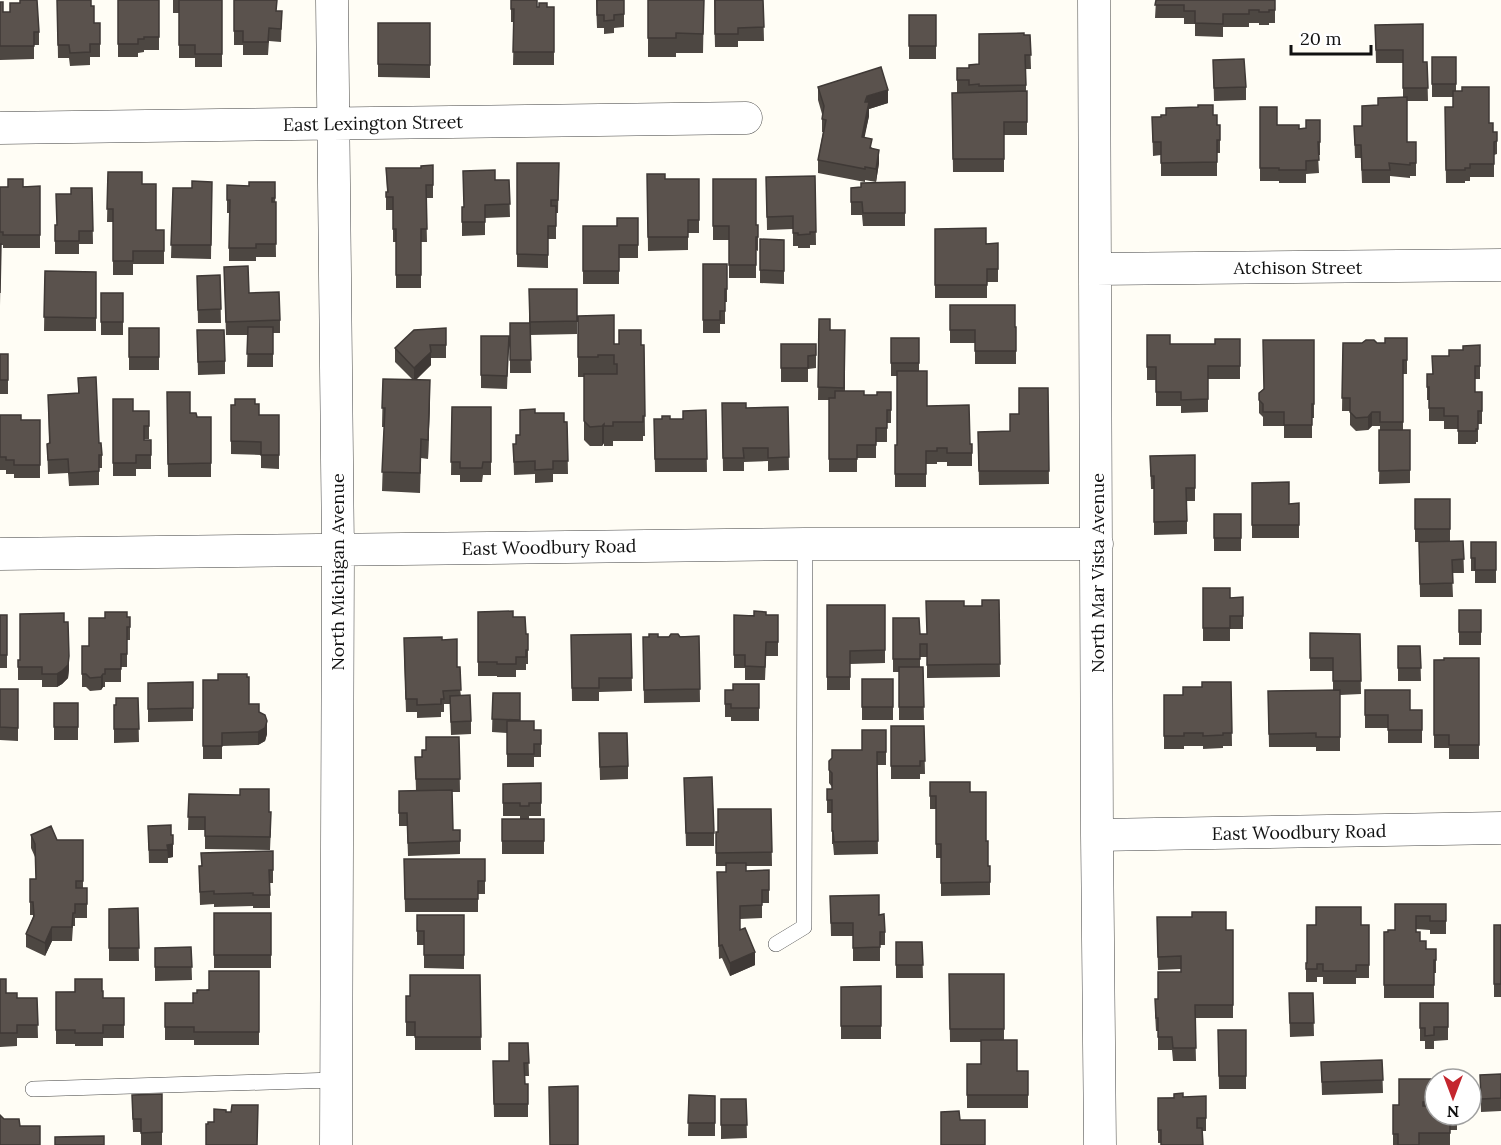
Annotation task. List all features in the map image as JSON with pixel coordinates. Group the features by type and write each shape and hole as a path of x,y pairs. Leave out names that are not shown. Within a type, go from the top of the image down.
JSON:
{"street":[{"name":"North Michigan Avenue","path":"332,0 338,550 336,1145"},
{"name":"North Mar Vista Avenue","path":"1094,0 1100,1145"},
{"name":"East Lexington Street","path":"0,128 746,118"},
{"name":"Atchison Street","path":"1095,269 1501,265"},
{"name":"East Woodbury Road","path":"0,554 805,544 1097,544"},
{"name":"East Woodbury Road","path":"1097,835 1501,828"}],"lane":[{"path":"776,944 804,927 805,544"},
{"path":"33,1089 336,1080"}],"building":[{"path":"20,0 37,0 39,32 34,32 34,46 0,46 0,2 3,2 3,12 10,12 10,3 20,3"},
{"path":"57,0 91,0 91,6 94,6 94,23 100,23 100,44 90,44 90,52 70,53 69,45 58,45"},
{"path":"118,0 159,0 159,37 138,39 138,44 118,44"},
{"path":"179,0 222,0 222,54 195,54 195,45 179,45"},
{"path":"234,0 277,0 276,11 282,11 281,29 269,28 268,42 243,42 243,31 234,31"},
{"path":"511,0 537,0 537,7 539,3 547,3 547,7 554,7 554,52 513,52 514,9 511,9"},
{"path":"597,0 624,0 624,14 614,15 614,20 604,21 604,15 597,15"},
{"path":"648,0 704,0 703,34 676,33 676,38 648,38"},
{"path":"715,0 763,0 764,27 738,28 738,34 715,34"},
{"path":"1156,0 1275,0 1275,10 1259,12 1259,10 1249,10 1249,14 1223,14 1223,24 1195,23 1195,11 1184,11 1184,5 1155,5"},
{"path":"909,15 936,15 936,46 909,46"},
{"path":"378,23 430,23 430,65 378,64"},
{"path":"1423,24 1423,62 1427,62 1428,88 1403,88 1403,50 1376,50 1375,25"},
{"path":"1024,33 1024,35 1030,35 1031,55 1025,55 1026,85 979,86 979,84 969,85 969,80 957,80 957,68 969,68 969,65 979,64 979,34"},
{"path":"1432,57 1456,57 1456,84 1432,84"},
{"path":"1244,59 1246,87 1214,88 1213,60"},
{"path":"881,67 888,90 867,96 865,102 869,102 862,137 872,139 870,148 879,150 876,169 818,160 826,120 822,119 824,106 818,87"},
{"path":"1462,87 1489,87 1489,123 1493,123 1493,132 1497,132 1497,141 1494,142 1494,164 1470,164 1470,168 1465,168 1465,170 1446,170 1445,107 1453,107 1453,91 1462,91"},
{"path":"1027,91 1027,122 1004,122 1004,159 953,159 952,93"},
{"path":"1407,97 1407,142 1416,142 1416,163 1410,163 1410,165 1389,163 1390,170 1362,170 1361,145 1355,145 1354,126 1362,126 1362,106 1378,105 1378,98"},
{"path":"1198,105 1213,105 1213,115 1217,115 1220,140 1217,140 1217,162 1161,163 1161,142 1153,142 1152,117 1166,115 1166,108 1198,107"},
{"path":"1260,107 1277,107 1277,125 1299,125 1299,129 1306,128 1306,120 1320,120 1319,160 1306,161 1306,170 1260,168"},
{"path":"517,163 559,163 558,200 551,200 551,206 556,206 556,226 548,226 548,255 517,254"},
{"path":"433,165 433,185 426,185 427,229 421,229 421,275 396,275 396,229 393,229 393,197 386,197 386,192 388,192 386,168 421,168 421,166"},
{"path":"495,170 495,180 509,180 510,204 485,205 485,222 462,222 463,171"},
{"path":"108,172 142,172 142,184 156,184 156,230 164,230 164,251 133,251 133,261 113,261 113,209 107,209"},
{"path":"647,174 665,174 665,179 699,179 699,220 688,220 688,237 648,237"},
{"path":"815,176 816,232 798,235 798,233 793,233 793,216 767,217 766,177"},
{"path":"8,179 23,179 23,187 40,186 40,235 3,235 3,232 0,232 0,187 8,187"},
{"path":"713,179 756,179 758,237 756,237 756,265 729,265 729,226 713,226"},
{"path":"192,181 212,182 211,245 171,245 173,188 192,188"},
{"path":"249,182 275,182 275,198 272,198 272,202 276,202 276,244 256,244 256,248 229,248 230,200 227,200 227,185 249,186"},
{"path":"905,182 905,213 863,213 862,202 851,202 851,188 861,187 861,183"},
{"path":"71,188 92,188 93,231 79,231 79,241 55,241 56,194 71,194"},
{"path":"617,218 638,218 638,245 619,245 619,271 583,271 583,226 617,226"},
{"path":"986,228 986,244 998,243 998,269 987,269 987,285 935,285 935,229"},
{"path":"760,239 784,240 784,271 760,270"},
{"path":"0,244 1,244 0,293"},
{"path":"703,264 727,264 725,311 720,311 720,320 703,320"},
{"path":"248,266 249,293 279,292 280,320 226,322 224,267"},
{"path":"45,271 96,272 96,318 44,317"},
{"path":"220,275 221,309 198,310 197,276"},
{"path":"529,289 577,289 577,321 530,322"},
{"path":"101,293 123,293 123,322 101,322"},
{"path":"950,305 1015,305 1016,351 975,351 975,330 950,330"},
{"path":"614,315 614,344 619,344 619,330 641,330 641,345 644,345 645,416 643,416 643,422 613,422 613,426 604,426 604,424 590,427 584,421 584,374 617,374 617,364 614,364 614,355 578,357 578,316"},
{"path":"819,319 830,319 830,330 845,330 844,388 818,387"},
{"path":"510,323 530,323 531,360 510,360"},
{"path":"248,327 273,327 273,354 247,354"},
{"path":"129,328 159,328 159,357 129,357"},
{"path":"446,328 446,345 430,345 431,352 414,368 395,348 414,330"},
{"path":"197,330 224,330 225,361 198,362"},
{"path":"1147,335 1170,335 1170,344 1215,344 1215,339 1240,339 1240,366 1208,366 1208,399 1181,400 1181,392 1156,392 1156,367 1147,367"},
{"path":"481,336 509,336 507,376 481,375"},
{"path":"891,338 919,338 919,363 891,363"},
{"path":"1385,338 1407,338 1407,360 1403,360 1403,422 1380,422 1380,412 1372,412 1368,417 1356,418 1350,412 1350,398 1342,398 1343,343 1362,343 1366,340 1374,340 1377,343 1385,343"},
{"path":"1263,340 1314,340 1312,425 1284,425 1284,412 1263,412 1259,393 1264,389"},
{"path":"781,344 816,344 816,355 808,356 808,368 781,368"},
{"path":"1480,345 1480,366 1475,366 1475,392 1482,392 1482,411 1478,411 1478,429 1458,431 1458,416 1444,416 1444,408 1429,408 1427,374 1433,374 1432,356 1449,356 1449,350 1463,350 1463,346"},
{"path":"0,354 8,354 8,380 0,380"},
{"path":"897,371 927,371 927,406 969,405 972,453 947,453 947,448 926,451 926,474 895,474"},
{"path":"96,377 99,443 101,443 102,455 99,455 99,471 69,473 68,459 48,460 47,444 50,443 48,395 79,393 78,378"},
{"path":"383,379 430,380 428,440 421,439 420,473 382,472 385,408 382,408"},
{"path":"1019,388 1048,388 1049,471 979,471 978,432 1010,431 1010,414 1019,414"},
{"path":"835,391 864,391 864,395 891,392 891,410 887,410 887,428 876,428 876,445 857,445 857,459 829,459 829,398 835,398"},
{"path":"167,392 190,392 190,413 196,413 197,417 211,417 211,463 168,464"},
{"path":"113,399 133,399 133,411 149,411 149,426 144,426 144,440 151,440 151,455 136,455 136,463 113,463"},
{"path":"235,399 255,399 255,404 259,404 259,415 279,415 279,455 261,455 261,442 231,441 231,405 235,405"},
{"path":"722,403 746,403 746,408 788,407 789,457 768,458 768,448 743,448 744,458 723,458"},
{"path":"452,407 491,407 491,462 483,462 482,468 460,468 460,462 451,462"},
{"path":"535,409 535,413 564,413 564,422 567,422 568,461 553,461 553,469 535,470 535,461 514,462 513,444 516,444 516,435 520,435 520,410"},
{"path":"706,410 707,459 655,459 654,419 670,416 670,419 683,419 683,411"},
{"path":"0,415 21,415 21,420 40,420 40,465 14,465 14,460 0,457"},
{"path":"1379,430 1410,430 1410,470 1379,471"},
{"path":"1195,455 1195,488 1186,488 1187,521 1154,522 1154,476 1151,476 1150,456"},
{"path":"1289,482 1289,504 1299,503 1299,525 1252,525 1252,483"},
{"path":"1415,499 1450,499 1450,529 1415,529"},
{"path":"1214,514 1241,514 1241,538 1214,538"},
{"path":"1463,541 1464,559 1452,560 1453,583 1420,584 1419,542"},
{"path":"1471,542 1496,542 1496,570 1475,570 1475,558 1471,558"},
{"path":"1203,588 1230,588 1230,598 1243,597 1243,616 1230,616 1230,628 1203,628"},
{"path":"982,600 999,600 1000,664 927,665 927,644 920,644 920,659 893,659 893,618 919,618 920,634 927,634 926,601 964,601 964,606 982,606"},
{"path":"827,605 885,605 885,650 850,651 850,677 827,677"},
{"path":"1459,610 1481,610 1481,632 1459,632"},
{"path":"513,611 513,617 525,617 526,634 528,634 526,657 516,657 516,664 478,662 478,612"},
{"path":"754,611 766,612 766,615 778,615 778,642 766,642 765,667 745,666 745,655 734,655 734,615 754,616"},
{"path":"105,612 127,612 127,617 130,617 130,627 127,627 127,654 121,654 121,669 105,669 105,674 101,677 90,678 82,674 82,646 89,646 89,618 105,618"},
{"path":"64,613 64,622 68,622 68,665 57,674 42,674 42,667 18,667 20,614"},
{"path":"0,615 7,615 7,655 0,655"},
{"path":"1310,633 1360,634 1361,681 1333,681 1333,658 1310,658"},
{"path":"631,634 632,678 599,678 599,688 572,688 571,635"},
{"path":"649,634 658,634 658,637 669,637 671,634 678,634 680,637 699,636 700,689 644,690 643,637 649,637"},
{"path":"442,637 442,640 457,639 457,667 460,667 461,690 443,691 444,699 441,699 441,704 417,705 417,699 406,699 404,638"},
{"path":"1398,646 1420,646 1421,668 1398,668"},
{"path":"1444,658 1479,658 1479,745 1449,745 1449,735 1434,735 1434,660 1444,660"},
{"path":"899,667 923,667 924,707 899,707"},
{"path":"218,674 247,674 249,704 259,704 259,712 265,715 267,721 265,728 258,732 222,733 222,746 203,746 203,680 218,680"},
{"path":"862,679 893,679 893,707 862,707"},
{"path":"193,682 193,708 148,709 148,683"},
{"path":"1202,682 1231,682 1232,733 1203,736 1203,733 1184,733 1184,736 1164,736 1164,695 1183,695 1183,687 1202,687"},
{"path":"733,684 759,684 759,708 731,708 731,704 725,704 725,690 733,690"},
{"path":"0,689 18,689 18,728 0,727"},
{"path":"1340,690 1340,737 1316,737 1316,733 1269,734 1268,691"},
{"path":"1365,690 1410,690 1410,710 1422,710 1422,730 1388,730 1388,715 1365,715"},
{"path":"493,693 520,693 520,720 492,719"},
{"path":"470,695 471,721 451,722 450,696"},
{"path":"116,698 138,698 139,729 114,729"},
{"path":"54,703 78,703 78,727 54,727"},
{"path":"507,721 534,721 534,730 541,730 541,744 534,744 534,754 507,754"},
{"path":"891,726 924,726 925,761 920,761 920,766 891,766"},
{"path":"862,730 886,730 886,752 877,752 878,841 834,842 832,800 827,800 827,789 832,789 829,761 832,758 832,750 862,750"},
{"path":"599,733 627,733 628,766 600,767"},
{"path":"426,737 459,737 460,779 416,779 415,757 422,757 422,750 426,750"},
{"path":"712,777 714,833 686,833 684,778"},
{"path":"930,782 970,782 970,792 986,792 986,841 988,841 990,882 941,883 941,844 936,844 936,796 930,796"},
{"path":"541,783 541,803 520,806 520,803 503,803 503,784"},
{"path":"240,789 269,789 270,837 205,836 205,817 188,817 189,794 240,795"},
{"path":"452,790 453,830 460,830 460,841 408,843 407,813 399,813 399,791"},
{"path":"718,809 771,809 772,852 716,853"},
{"path":"502,819 544,819 544,841 502,841"},
{"path":"171,825 173,844 167,845 168,850 149,850 148,826"},
{"path":"51,826 57,840 83,840 83,881 76,881 76,888 87,888 87,904 75,904 72,927 52,927 45,943 26,934 34,916 33,902 30,902 30,879 36,879 35,844 31,835"},
{"path":"273,851 273,870 269,870 270,895 200,892 201,853"},
{"path":"404,859 485,859 485,881 478,881 478,899 405,899"},
{"path":"726,863 746,863 746,871 769,870 769,890 762,890 762,905 740,906 740,930 745,928 755,952 730,963 722,945 719,946 717,872 726,872"},
{"path":"879,895 879,915 884,914 885,932 880,932 880,947 853,948 853,923 831,923 830,896"},
{"path":"1395,904 1446,904 1446,921 1430,921 1430,916 1416,916 1416,932 1420,932 1420,941 1426,941 1426,949 1436,949 1434,985 1384,985 1384,932 1395,930"},
{"path":"1316,907 1361,907 1361,925 1369,925 1369,965 1356,965 1356,971 1323,971 1323,964 1317,964 1317,969 1306,969 1307,925 1316,925"},
{"path":"138,908 139,948 109,948 109,909"},
{"path":"1192,912 1226,912 1226,930 1233,930 1233,1005 1195,1005 1196,1048 1173,1048 1172,1037 1158,1037 1155,999 1158,999 1158,972 1181,972 1181,956 1158,957 1157,917 1192,917"},
{"path":"214,913 271,913 271,955 214,955"},
{"path":"417,915 464,915 464,955 424,955 424,931 417,931"},
{"path":"1494,925 1501,925 1501,984 1494,984"},
{"path":"896,942 922,942 923,965 896,965"},
{"path":"191,947 192,967 155,967 155,948"},
{"path":"209,971 259,971 259,1032 194,1032 194,1027 165,1027 165,1003 193,1003 193,993 197,993 197,990 209,990"},
{"path":"949,974 1004,974 1004,1029 950,1029"},
{"path":"410,975 480,975 481,1037 415,1037 415,1022 406,1022 406,996 410,996"},
{"path":"0,979 6,979 6,993 17,993 17,998 37,998 38,1025 17,1025 17,1033 0,1033"},
{"path":"75,979 102,979 103,998 124,998 124,1025 103,1025 103,1033 56,1030 56,992 75,992"},
{"path":"881,986 881,1026 841,1026 841,987"},
{"path":"1289,993 1313,993 1314,1023 1290,1023"},
{"path":"1420,1003 1448,1003 1448,1027 1434,1027 1434,1035 1425,1036 1425,1028 1420,1028"},
{"path":"1218,1030 1246,1030 1246,1076 1219,1076"},
{"path":"981,1040 1017,1040 1017,1071 1028,1071 1028,1095 967,1095 967,1064 981,1064"},
{"path":"509,1043 528,1043 529,1063 524,1063 525,1084 528,1084 528,1104 494,1104 493,1061 509,1061"},
{"path":"1382,1060 1383,1080 1322,1082 1321,1062"},
{"path":"1501,1074 1501,1098 1483,1099 1483,1075"},
{"path":"1399,1079 1423,1079 1423,1127 1450,1127 1450,1133 1419,1133 1419,1145 1398,1145 1398,1134 1393,1134 1393,1105 1399,1105"},
{"path":"578,1086 578,1145 550,1145 549,1087"},
{"path":"1183,1093 1183,1097 1206,1096 1206,1118 1197,1118 1197,1128 1202,1128 1203,1145 1161,1145 1161,1130 1158,1130 1158,1098 1174,1098 1174,1094"},
{"path":"162,1094 162,1132 141,1133 141,1119 133,1119 132,1095"},
{"path":"689,1095 715,1096 715,1123 688,1123"},
{"path":"721,1099 746,1099 747,1125 721,1125"},
{"path":"232,1105 258,1105 257,1145 206,1145 206,1124 214,1122 214,1109 231,1112"},
{"path":"959,1111 960,1120 985,1120 985,1145 941,1145 941,1112"},
{"path":"0,1115 4,1119 19,1119 20,1126 40,1126 40,1145 0,1145"},
{"path":"104,1136 104,1145 55,1145 55,1137"}]}
